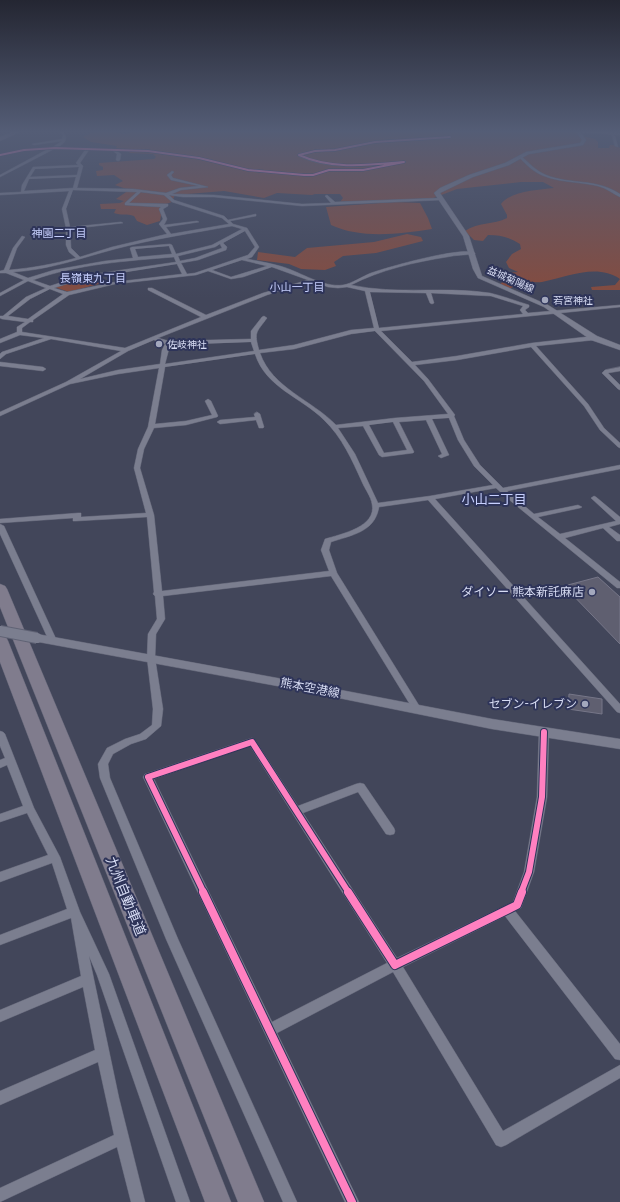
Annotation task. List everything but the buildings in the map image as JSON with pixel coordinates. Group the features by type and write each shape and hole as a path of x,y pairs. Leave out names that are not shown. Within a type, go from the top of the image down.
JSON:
{"highway":[{"name":"九州自動車道","path":"0,589 252,1202"},
{"name":"九州自動車道","path":"0,642 218,1202"}],"main road":[{"path":"440,199 437,193 449,186"},
{"name":"益城菊陽線","path":"440,199 466,236 473,253 476,273 480,277 546,306 594,338 620,348"},
{"name":"熊本空港線","path":"0,631 151,658 417,709 620,744"}],"street":[{"path":"22,193 24,186"},
{"path":"75,186 64,209 68,228 67,242 70,252 79,258"},
{"path":"166,195 180,189 206,187 202,186"},
{"path":"601,186 615,191 620,196"},
{"path":"0,194 73,190 140,190 166,195 214,196 302,205 440,199"},
{"path":"140,190 126,204 164,206 175,201"},
{"path":"151,196 154,193"},
{"path":"166,195 175,201 223,217 232,225 246,229 257,247 250,256 212,272"},
{"path":"327,196 334,204"},
{"path":"143,205 147,200"},
{"path":"132,211 134,205"},
{"path":"164,206 161,209 165,219 161,224 170,235"},
{"path":"227,221 255,215"},
{"path":"163,226 196,222 204,230"},
{"path":"68,228 121,223"},
{"path":"5,272 29,270 60,264 170,235 232,225"},
{"path":"0,295 27,280 54,271 105,262 176,255 213,246 246,229"},
{"path":"0,277 5,272 15,248 23,237"},
{"path":"2,317 27,299 48,288 70,280 113,272 180,264 224,249 225,247 220,242"},
{"path":"136,259 132,248 170,245 185,275"},
{"path":"347,286 354,281 375,273 429,259 462,253 473,253"},
{"path":"243,259 271,266 310,281 328,286 347,286 367,290 428,291 491,295 527,306 522,310 527,315"},
{"path":"20,333 19,328 31,321 67,294 107,284 212,272 249,260"},
{"path":"105,262 113,272"},
{"path":"212,272 230,278 271,266"},
{"path":"5,272 67,294"},
{"path":"95,275 107,284"},
{"path":"1,413 68,383 126,350 154,338 272,291 310,281"},
{"path":"150,289 206,317"},
{"path":"367,290 377,330 426,380 452,415 451,416 461,440 477,466 533,516 620,586"},
{"path":"428,291 432,303"},
{"path":"68,383 100,375 294,347 351,332 620,306"},
{"path":"2,317 31,321"},
{"path":"264,318 254,332 253,340 264,368 283,388 324,416 335,427 350,452 376,505 373,517 362,529 328,541 325,550 333,573 417,709"},
{"path":"0,340 20,333 126,350"},
{"path":"0,357 4,353 51,338"},
{"path":"154,338 168,343 253,340"},
{"path":"411,364 457,358 532,344 594,338"},
{"path":"168,343 165,350 152,426 141,449 137,468 150,515 157,594 161,620 152,634 151,658 158,710 156,726 143,737 128,741 110,751 103,764 105,778 172,939 290,1202"},
{"path":"532,344 586,405 602,429 620,446"},
{"path":"0,364 43,369"},
{"path":"620,369 605,372 620,388"},
{"path":"152,426 186,423 215,416 208,401"},
{"path":"220,422 258,416 261,426"},
{"path":"335,427 395,420 451,416"},
{"path":"428,418 447,455"},
{"path":"365,424 382,455 411,452 395,420"},
{"path":"376,505 500,488 620,467"},
{"path":"430,498 620,710"},
{"path":"594,498 620,521"},
{"path":"533,516 578,507"},
{"path":"0,521 78,515 76,519 150,515"},
{"path":"559,537 620,521"},
{"path":"0,526 53,641"},
{"path":"604,526 620,540"},
{"path":"157,594 290,580 333,573"},
{"path":"270,1030 395,965 517,905 529,872 542,798 544,732"},
{"path":"0,734 29,808 55,857 74,912 103,974 183,1202"},
{"path":"352,1202 148,777 252,742 395,965 501,1140 620,1071"},
{"path":"0,764 11,760"},
{"path":"296,811 360,787 390,831"},
{"path":"0,818 29,808"},
{"path":"0,878 55,857"},
{"path":"507,910 620,1054"},
{"path":"0,940 74,912"},
{"path":"74,912 120,1139 138,1202"},
{"path":"0,1016 87,979"},
{"path":"0,1098 102,1054"},
{"path":"0,1195 120,1139"}],"shaded area":[{"path":"118,186 484,186 457,189 431,199 340,202 343,198 340,194 312,195 277,193 264,198 224,191 175,195 172,202 163,205 160,221 147,225 137,221 134,216 114,213 116,209 101,209 100,204 120,203 124,201 116,199 129,190"},
{"path":"551,186 620,186 620,279 611,274 592,272 542,282 523,282 509,289 499,285 505,280 507,273 518,272 509,268 506,262 512,254 521,249 520,244 508,238 497,235 488,235 483,241 474,240 465,231 475,226 497,222 507,218 501,204 511,196 525,192 554,188"},
{"path":"395,202 420,203 432,229 393,234 367,234 355,232 331,225 326,207"},
{"path":"407,234 421,237 423,241 376,253 343,256 334,262 336,266 325,270 301,269 289,264 257,260 258,252 295,257 307,248 374,242"},
{"path":"95,277 102,283 69,292 54,287 84,278"},
{"path":"620,279 620,290 592,290 591,287 615,285"}],"cycle path":[{"path":"352,1202 148,777 252,742 395,965 517,905 529,872 542,797 544,732"}],"place":[{"name":"若宮神社","path":"545,300"},
{"name":"佐岐神社","path":"159,344"},
{"name":"ダイソー 熊本新託麻店","path":"592,592"},
{"name":"セブン-イレブン","path":"585,704"}],"district":[{"name":"神園二丁目","path":"59,233"},
{"name":"長嶺東九丁目","path":"93,278"},
{"name":"小山一丁目","path":"297,287"},
{"name":"小山二丁目","path":"494,499"}]}
